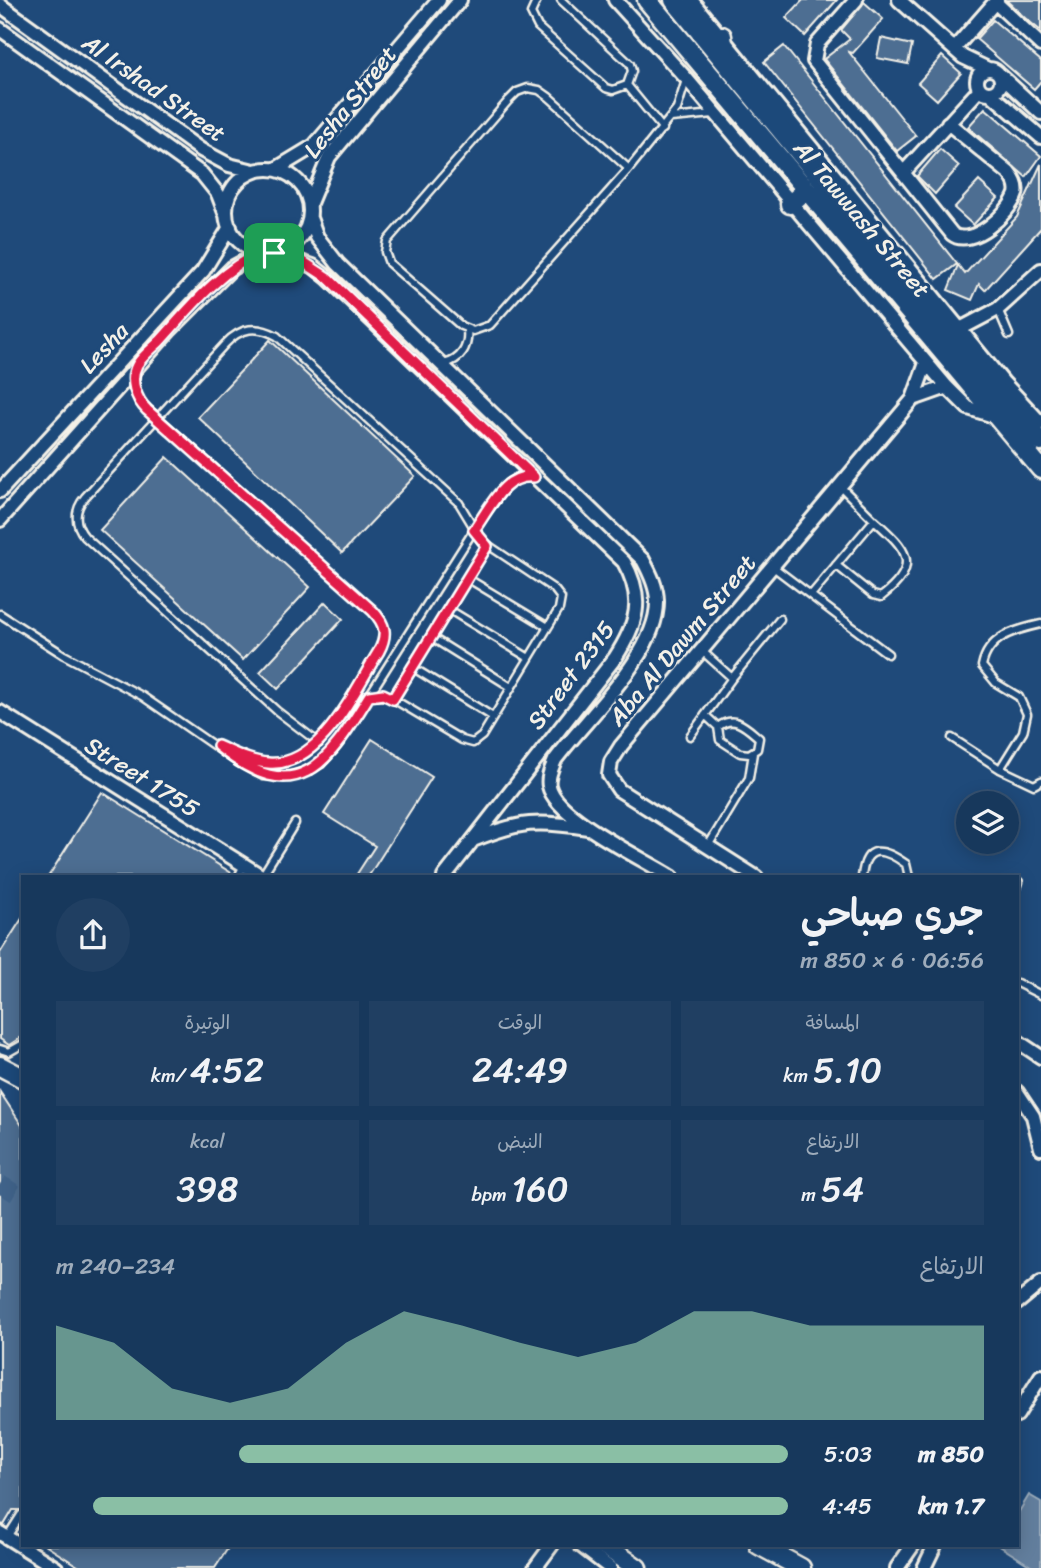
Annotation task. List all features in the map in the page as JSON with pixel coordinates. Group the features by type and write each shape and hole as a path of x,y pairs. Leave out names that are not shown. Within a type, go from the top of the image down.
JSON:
{"street":[{"name":"Lesha Street","path":"276,169 314,146 439,0"},
{"name":"Lesha Street","path":"310,203 329,157 460,0"},
{"path":"615,0 686,78 947,387 968,408 998,417"},
{"name":"Al Tawwash Street","path":"647,0 1041,468"},
{"name":"Al Tawwash Street","path":"674,0 949,335 1041,442"},
{"path":"691,0 960,329 1041,423"},
{"path":"856,0 817,44 813,59 952,234 961,239 976,237 1008,207 1015,195 1013,178 948,122"},
{"path":"899,0 958,53 982,88 1041,137"},
{"path":"958,53 996,1 1041,45"},
{"name":"Al Irshad Street","path":"0,5 201,150 229,164 254,171"},
{"name":"Al Irshad Street","path":"0,29 202,174 218,194 228,221"},
{"path":"722,36 725,62"},
{"path":"958,53 994,72 1041,113"},
{"path":"903,173 982,88 999,88 994,72"},
{"path":"982,88 981,73 994,72"},
{"path":"0,520 137,366 232,268 268,253 289,248 301,239 310,218 310,203 301,184 290,174 276,169 254,171 243,177 231,191 228,221 242,244 268,253"},
{"path":"790,204 806,190"},
{"name":"Street 2315","path":"310,218 317,237 338,264 635,550 655,587 657,610 650,635 633,663 555,760 549,777 554,796 588,828 669,875"},
{"name":"Lesha","path":"0,491 203,271 228,221"},
{"name":"Street 2315","path":"268,253 306,263 328,278 624,562 636,589 637,614 634,626 615,658 445,875"},
{"path":"960,329 998,309 1041,270"},
{"name":"Aba Al Dawm Street","path":"754,875 620,790 609,775 611,762 621,746 913,399 926,363"},
{"name":"Aba Al Dawm Street","path":"913,399 947,387"},
{"name":"Street 1755","path":"0,712 241,871"},
{"name":"Street 2315","path":"470,841 510,826 539,821 588,828"},
{"path":"1019,1042 1041,1057"},
{"path":"1019,1095 1033,1116 1041,1148"},
{"path":"1019,1301 1041,1283"},
{"path":"1019,1412 1041,1376"},
{"path":"3,1535 21,1545"},
{"path":"24,1547 55,1568"},
{"path":"583,1547 610,1568"},
{"path":"607,1547 637,1568"},
{"path":"762,1547 801,1568"},
{"path":"897,1568 912,1547"},
{"path":"923,1568 934,1547"},
{"path":"536,1568 547,1548"}],"lane":[{"path":"537,0 531,13 538,27 606,88 613,90 626,85 632,71 630,64 561,0"},
{"path":"629,169 539,90 528,88 517,92 387,241 385,252 389,263 467,330 479,331 490,325 629,169 663,129 681,101 686,78"},
{"path":"626,85 663,129"},
{"path":"671,118 714,114"},
{"path":"998,309 1009,335"},
{"path":"319,743 283,717 80,532 76,517 80,503 233,335 255,328 277,336 459,503 474,530 487,546 559,593 561,604 478,740 468,743 383,694 369,696"},
{"path":"442,365 454,361 463,353 467,330"},
{"path":"137,366 134,388 139,401 373,611 383,624 385,637 379,651 319,743 299,758 271,764 218,746"},
{"path":"0,614 64,655 142,696 239,763 263,776 300,774 329,757 474,530 508,483 518,477 534,477"},
{"path":"836,565 873,595 881,597 906,567 907,557 904,547 839,485"},
{"path":"811,595 874,520"},
{"path":"393,699 487,546"},
{"path":"772,566 888,654"},
{"path":"467,578 548,627"},
{"path":"448,609 529,658"},
{"path":"690,736 780,618"},
{"path":"1000,769 1023,732 1027,714 1019,697 996,683 982,666 983,660 990,645 1006,634 1041,624"},
{"path":"431,637 511,687"},
{"path":"701,650 732,678"},
{"path":"412,667 493,717"},
{"path":"705,715 718,727 720,740 730,748 740,754 753,753"},
{"path":"708,846 749,779 753,753 759,744 759,738 736,720 729,720 718,727"},
{"path":"952,738 1020,781 1034,785 1041,781"},
{"path":"260,875 295,823"},
{"path":"862,875 864,862 871,853 880,851 888,851 906,864 909,875"},
{"path":"1019,984 1041,995"},
{"path":"0,1049 9,1052 21,1045"},
{"path":"3,1535 21,1515"}],"water":[{"path":"1029,1495 1041,1502 1041,1568 1034,1568 1001,1547 1019,1547 1019,1512"}],"building":[{"path":"803,0 837,0 805,36 786,18"},
{"path":"1006,0 1041,0 1041,31 1025,18"},
{"path":"864,2 883,19 853,53 849,52 916,136 897,151 824,59 850,39 841,30"},
{"path":"993,20 1041,61 1041,81 1034,89 976,39"},
{"path":"881,38 912,45 908,64 877,58"},
{"path":"784,46 957,264 937,279 764,62"},
{"path":"942,56 961,73 937,100 918,83"},
{"path":"985,108 1041,156 1026,177 968,127"},
{"path":"940,149 959,166 935,194 917,176"},
{"path":"1041,164 1041,228 985,290 979,284 972,300 948,290 958,265 965,274 1017,217"},
{"path":"979,181 998,198 973,225 954,208"},
{"path":"270,340 415,476 342,553 198,417"},
{"path":"167,457 310,587 243,660 100,530"},
{"path":"325,602 343,619 278,689 260,672"},
{"path":"372,739 432,777 369,875 356,875 375,846 324,814"},
{"path":"102,792 233,874 233,875 49,875"},
{"path":"21,920 21,1037 9,1045 0,1039 0,953"},
{"path":"0,1092 21,1124 21,1510 13,1510 4,1525 0,1524"},
{"path":"48,1547 229,1547 215,1568 81,1568"}],"tunnel":[{"path":"0,1184 21,1197"}],"route":[{"path":"261,252 274,253 299,259 328,278 534,477 518,477 508,483 474,530 487,546 393,699 383,694 369,696 337,746 321,764 300,774 276,777 263,776 250,770 218,746 258,762 271,764 286,762 308,753 325,735 379,651 385,637 383,624 373,611 147,410 139,401 134,388 137,366 211,288 243,260 261,252"}]}
